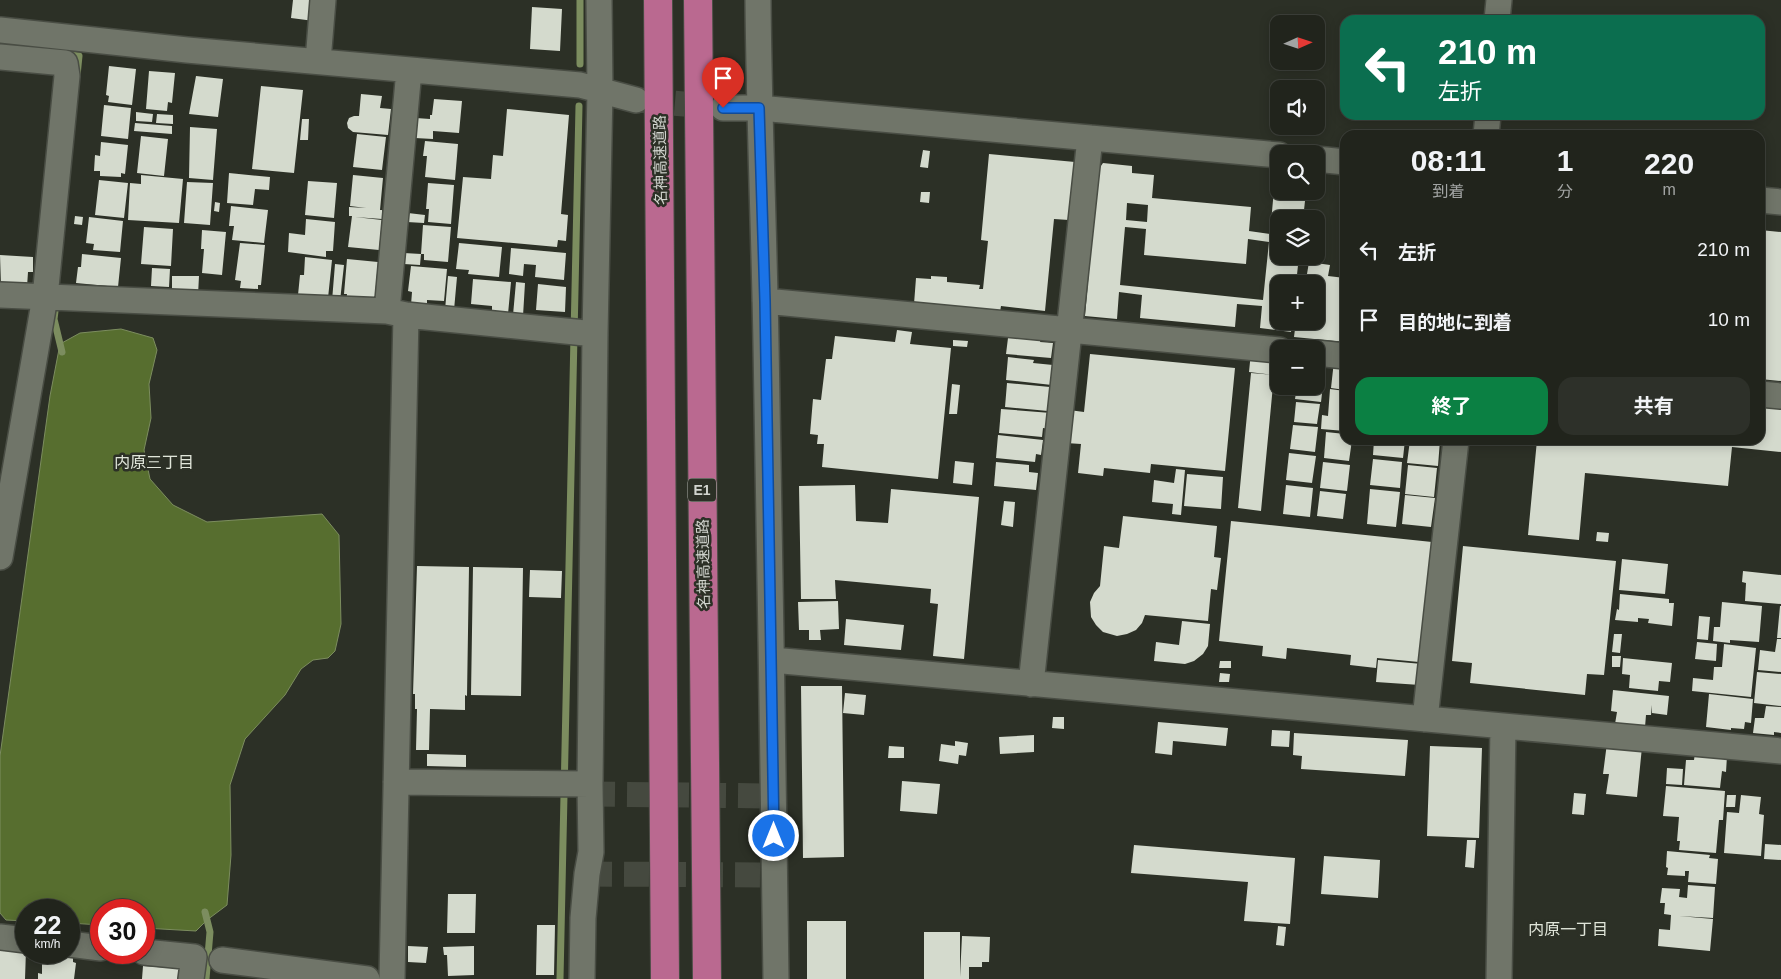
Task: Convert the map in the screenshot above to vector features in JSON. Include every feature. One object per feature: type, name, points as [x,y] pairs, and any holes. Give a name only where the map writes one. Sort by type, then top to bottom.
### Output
[{"type":"highway","name":"名神高速道路","points":[[658,0],[665,979]]},
{"type":"highway","name":"名神高速道路","points":[[698,0],[707,979]]},
{"type":"highway","points":[[646,979],[651,818],[650,361],[661,255]]},
{"type":"street","points":[[318,62],[323,0]]},
{"type":"street","points":[[582,979],[583,918],[591,852],[573,784],[581,332],[600,90],[599,0]]},
{"type":"street","points":[[758,0],[772,660],[776,979]]},
{"type":"street","points":[[1498,15],[1499,0]]},
{"type":"street","points":[[0,30],[187,50],[580,85],[636,100]]},
{"type":"street","points":[[0,58],[65,63],[67,76],[52,298],[0,557]]},
{"type":"street","points":[[392,979],[396,782],[397,313],[409,70]]},
{"type":"street","points":[[723,108],[759,108],[1270,155]]},
{"type":"street","points":[[1031,684],[1090,138]]},
{"type":"street","points":[[1325,160],[1340,161]]},
{"type":"street","points":[[1765,200],[1781,202]]},
{"type":"street","points":[[0,295],[397,313],[581,332]]},
{"type":"street","points":[[765,301],[1270,349]]},
{"type":"street","points":[[1325,354],[1340,355]]},
{"type":"street","points":[[1765,394],[1781,396]]},
{"type":"street","points":[[1425,719],[1455,445]]},
{"type":"street","points":[[772,660],[1781,751]]},
{"type":"street","points":[[1499,979],[1503,726]]},
{"type":"street","points":[[396,782],[573,784]]},
{"type":"street","points":[[0,937],[15,939]]},
{"type":"street","points":[[155,953],[194,957],[191,979]]},
{"type":"street","points":[[222,960],[367,979]]},
{"type":"shaded area","points":[[121,329],[153,338],[157,350],[149,384],[151,418],[144,450],[150,479],[173,505],[207,522],[322,514],[339,535],[341,624],[335,651],[328,658],[313,660],[301,669],[285,695],[245,739],[230,785],[231,855],[227,905],[196,931],[155,929],[155,899],[90,899],[90,924],[80,924],[80,899],[15,899],[15,920],[6,920],[0,913],[0,756],[50,396],[60,344],[80,333]]},
{"type":"building","points":[[293,0],[316,0],[314,21],[291,18]]},
{"type":"building","points":[[532,7],[562,9],[560,51],[530,49]]},
{"type":"building","points":[[109,66],[136,69],[132,105],[108,102],[109,96],[106,95]]},
{"type":"building","points":[[149,71],[175,73],[172,103],[168,102],[167,111],[146,109]]},
{"type":"building","points":[[196,76],[223,79],[218,117],[189,114]]},
{"type":"building","points":[[261,86],[303,90],[294,173],[252,169]]},
{"type":"building","points":[[361,94],[382,96],[380,108],[391,109],[388,135],[353,132],[348,128],[349,118],[359,116]]},
{"type":"building","points":[[434,99],[462,101],[459,133],[433,131],[433,139],[415,138],[416,118],[430,119]]},
{"type":"building","points":[[104,105],[131,108],[128,139],[101,136]]},
{"type":"building","points":[[507,109],[569,115],[561,214],[568,215],[566,241],[558,240],[557,247],[457,238],[463,177],[491,179],[493,155],[503,156]]},
{"type":"building","points":[[136,112],[153,114],[152,122],[136,121]]},
{"type":"building","points":[[157,114],[173,115],[173,124],[156,123]]},
{"type":"building","points":[[302,119],[309,119],[308,140],[300,140]]},
{"type":"building","points":[[135,123],[172,126],[172,134],[134,131]]},
{"type":"building","points":[[190,127],[217,129],[213,180],[189,178]]},
{"type":"building","points":[[357,134],[386,137],[382,170],[353,167]]},
{"type":"building","points":[[141,136],[168,139],[164,176],[137,173]]},
{"type":"building","points":[[425,141],[458,144],[455,180],[425,177],[427,156],[423,156]]},
{"type":"building","points":[[101,142],[128,145],[125,174],[121,173],[121,177],[100,176],[100,171],[94,171],[95,155],[100,156]]},
{"type":"building","points":[[923,150],[930,151],[928,168],[920,167]]},
{"type":"building","points":[[989,154],[1075,162],[1069,220],[1054,219],[1045,311],[1001,306],[1000,312],[914,304],[916,278],[931,279],[931,276],[947,277],[947,282],[980,285],[979,289],[983,289],[988,241],[981,240]]},
{"type":"building","points":[[1103,163],[1132,166],[1132,173],[1154,175],[1152,198],[1251,207],[1249,231],[1270,234],[1270,265],[1298,265],[1297,275],[1270,275],[1270,329],[1260,328],[1262,306],[1237,304],[1235,327],[1140,318],[1142,295],[1119,292],[1117,319],[1085,316],[1098,170]],"holes":[[[1127,203],[1148,205],[1147,222],[1126,220]],[[1125,227],[1146,229],[1144,255],[1246,264],[1248,239],[1269,242],[1263,300],[1120,285]]]},
{"type":"building","points":[[229,173],[270,177],[269,190],[255,189],[253,205],[227,203]]},
{"type":"building","points":[[141,175],[183,179],[179,223],[128,220],[130,183],[141,184]]},
{"type":"building","points":[[353,175],[383,178],[380,210],[382,210],[382,219],[355,217],[382,220],[379,250],[348,247],[352,216],[349,216],[349,207],[366,208],[350,206]]},
{"type":"building","points":[[99,180],[128,183],[124,218],[95,215]]},
{"type":"building","points":[[308,181],[337,183],[334,218],[305,215]]},
{"type":"building","points":[[187,182],[213,183],[210,225],[184,223]]},
{"type":"building","points":[[428,183],[454,185],[451,224],[428,222],[429,209],[426,209]]},
{"type":"building","points":[[921,192],[930,192],[929,203],[920,202]]},
{"type":"building","points":[[1273,200],[1305,200],[1304,210],[1272,210]]},
{"type":"building","points":[[215,202],[220,203],[219,212],[214,211]]},
{"type":"building","points":[[231,206],[268,210],[264,243],[232,240],[234,226],[229,226]]},
{"type":"building","points":[[408,213],[425,215],[424,223],[407,222]]},
{"type":"building","points":[[75,216],[83,217],[82,225],[74,224]]},
{"type":"building","points":[[89,217],[123,221],[120,252],[93,250],[94,244],[86,243]]},
{"type":"building","points":[[306,219],[335,222],[333,251],[326,251],[326,257],[288,252],[289,233],[305,235]]},
{"type":"building","points":[[423,225],[451,227],[448,262],[424,260],[424,254],[421,254]]},
{"type":"building","points":[[144,227],[173,229],[171,266],[141,264]]},
{"type":"building","points":[[202,230],[226,232],[222,275],[202,273],[204,249],[201,249]]},
{"type":"building","points":[[1765,230],[1781,232],[1781,381],[1765,379]]},
{"type":"building","points":[[240,243],[265,245],[261,285],[258,285],[258,289],[240,288],[241,281],[235,280]]},
{"type":"building","points":[[459,243],[502,247],[499,277],[468,274],[469,270],[456,269]]},
{"type":"building","points":[[511,248],[566,253],[564,280],[535,277],[536,265],[524,264],[523,276],[509,274]]},
{"type":"building","points":[[404,253],[421,254],[420,265],[404,264]]},
{"type":"building","points":[[82,254],[121,258],[118,287],[76,283],[78,267],[81,267]]},
{"type":"building","points":[[0,255],[33,257],[33,272],[28,272],[27,287],[1,286]]},
{"type":"building","points":[[305,257],[332,260],[328,298],[298,295],[300,275],[304,275]]},
{"type":"building","points":[[347,259],[378,262],[375,296],[366,304],[346,302],[347,294],[344,294]]},
{"type":"building","points":[[335,264],[344,265],[340,301],[332,301]]},
{"type":"building","points":[[1325,264],[1330,265],[1328,276],[1340,277],[1340,342],[1294,337],[1295,330],[1325,330],[1325,275],[1301,274],[1307,274],[1308,265]]},
{"type":"building","points":[[411,266],[447,269],[444,301],[427,300],[427,306],[411,305],[412,292],[408,291]]},
{"type":"building","points":[[152,268],[170,269],[169,287],[151,286]]},
{"type":"building","points":[[172,276],[199,276],[198,295],[172,294]]},
{"type":"building","points":[[448,276],[457,277],[454,310],[445,310]]},
{"type":"building","points":[[473,279],[511,282],[508,314],[492,312],[492,306],[471,304]]},
{"type":"building","points":[[516,282],[525,283],[523,316],[513,315]]},
{"type":"building","points":[[538,284],[566,287],[565,312],[536,310]]},
{"type":"building","points":[[897,330],[912,332],[910,344],[951,348],[938,479],[822,467],[824,444],[817,444],[818,435],[810,434],[813,399],[821,400],[826,359],[832,359],[835,336],[895,342]]},
{"type":"building","points":[[1009,330],[1041,339],[1040,342],[1053,343],[1051,358],[1006,354]]},
{"type":"building","points":[[1276,330],[1291,330],[1291,332]]},
{"type":"building","points":[[953,340],[968,341],[967,347],[953,346]]},
{"type":"building","points":[[1251,352],[1270,354],[1270,375],[1249,372]]},
{"type":"building","points":[[1090,354],[1235,368],[1225,471],[1151,464],[1150,473],[1104,468],[1103,476],[1078,473],[1081,444],[1066,443],[1069,410],[1084,412]]},
{"type":"building","points":[[1008,357],[1034,360],[1033,363],[1053,365],[1052,385],[1006,380]]},
{"type":"building","points":[[1334,361],[1340,362],[1340,389],[1331,388]]},
{"type":"building","points":[[1251,373],[1270,375],[1270,395],[1272,395],[1261,511],[1238,508]]},
{"type":"building","points":[[1007,383],[1050,387],[1048,411],[1005,407]]},
{"type":"building","points":[[952,384],[960,385],[957,414],[949,414]]},
{"type":"building","points":[[1330,389],[1340,390],[1340,431],[1321,429],[1322,415],[1328,416]]},
{"type":"building","points":[[1296,395],[1322,395],[1321,402],[1295,399]]},
{"type":"building","points":[[1296,402],[1320,404],[1317,424],[1294,422]]},
{"type":"building","points":[[1765,407],[1781,409],[1781,452],[1732,447],[1728,486],[1585,473],[1579,540],[1528,535],[1537,445],[1765,445]]},
{"type":"building","points":[[1001,409],[1051,413],[1049,429],[1043,428],[1042,437],[999,433]]},
{"type":"building","points":[[1293,425],[1318,427],[1315,452],[1290,449]]},
{"type":"building","points":[[1326,432],[1340,433],[1340,445],[1351,445],[1349,461],[1324,458]]},
{"type":"building","points":[[998,435],[1043,440],[1041,455],[1036,454],[1035,462],[996,458]]},
{"type":"building","points":[[1374,445],[1404,445],[1403,458],[1373,455]]},
{"type":"building","points":[[1409,445],[1440,445],[1438,466],[1407,463]]},
{"type":"building","points":[[1289,453],[1316,456],[1312,483],[1286,480]]},
{"type":"building","points":[[1373,459],[1402,462],[1400,488],[1370,485]]},
{"type":"building","points":[[955,461],[974,463],[972,485],[953,483]]},
{"type":"building","points":[[996,462],[1029,465],[1029,472],[1038,473],[1036,490],[994,486]]},
{"type":"building","points":[[1323,462],[1350,465],[1347,491],[1320,488]]},
{"type":"building","points":[[1408,465],[1437,468],[1434,497],[1405,494]]},
{"type":"building","points":[[1176,469],[1185,470],[1181,515],[1172,514],[1173,504],[1152,502],[1154,480],[1174,483]]},
{"type":"building","points":[[1187,474],[1223,477],[1221,509],[1184,506]]},
{"type":"building","points":[[855,485],[856,521],[888,523],[891,489],[979,497],[964,659],[933,656],[938,604],[930,603],[931,589],[835,580],[836,599],[801,599],[799,486]]},
{"type":"building","points":[[1286,485],[1313,488],[1310,517],[1283,514]]},
{"type":"building","points":[[1370,489],[1400,492],[1396,527],[1367,524]]},
{"type":"building","points":[[1320,491],[1346,494],[1343,519],[1317,516]]},
{"type":"building","points":[[1405,495],[1435,498],[1431,527],[1402,524]]},
{"type":"building","points":[[1004,501],[1015,502],[1013,527],[1001,525]]},
{"type":"building","points":[[1123,516],[1217,526],[1214,557],[1221,558],[1217,590],[1211,589],[1208,621],[1145,615],[1142,623],[1136,630],[1117,636],[1103,632],[1096,625],[1091,617],[1090,602],[1100,586],[1104,546],[1119,548]]},
{"type":"building","points":[[1231,521],[1432,542],[1419,662],[1377,658],[1376,668],[1350,665],[1351,655],[1287,648],[1286,659],[1262,656],[1263,646],[1219,641]]},
{"type":"building","points":[[1597,532],[1609,533],[1608,542],[1596,541]]},
{"type":"building","points":[[1463,546],[1616,561],[1604,675],[1587,674],[1585,695],[1470,683],[1472,663],[1452,661]]},
{"type":"building","points":[[1622,559],[1668,564],[1665,594],[1619,590]]},
{"type":"building","points":[[417,566],[469,567],[467,696],[465,695],[465,710],[430,709],[429,750],[416,750],[417,709],[415,709],[415,694],[413,694]]},
{"type":"building","points":[[473,567],[523,568],[521,696],[471,695]]},
{"type":"building","points":[[530,570],[562,571],[561,598],[529,597]]},
{"type":"building","points":[[1743,571],[1781,575],[1781,604],[1745,601],[1746,583],[1742,582]]},
{"type":"building","points":[[1620,594],[1669,599],[1669,603],[1674,603],[1672,626],[1648,623],[1649,619],[1638,618],[1638,622],[1615,620],[1617,609],[1619,610]]},
{"type":"building","points":[[838,601],[839,629],[820,630],[821,640],[809,640],[809,630],[799,630],[798,602]]},
{"type":"building","points":[[1722,602],[1762,606],[1759,642],[1730,640],[1730,643],[1713,641],[1714,627],[1720,627]]},
{"type":"building","points":[[1780,606],[1781,638],[1777,638]]},
{"type":"building","points":[[1699,616],[1710,617],[1708,640],[1697,639]]},
{"type":"building","points":[[846,619],[904,625],[901,650],[844,645]]},
{"type":"building","points":[[1182,621],[1210,624],[1208,646],[1203,654],[1194,661],[1185,664],[1154,661],[1156,642],[1179,645]]},
{"type":"building","points":[[1614,634],[1622,634],[1620,653],[1612,652]]},
{"type":"building","points":[[1777,639],[1781,639],[1781,672],[1758,670],[1760,650],[1775,652]]},
{"type":"building","points":[[1697,642],[1717,644],[1716,661],[1695,659]]},
{"type":"building","points":[[1724,644],[1756,648],[1751,697],[1692,691],[1693,678],[1713,680],[1714,667],[1722,667]]},
{"type":"building","points":[[1612,656],[1621,656],[1620,667],[1612,667]]},
{"type":"building","points":[[1623,658],[1672,663],[1670,682],[1659,681],[1658,691],[1629,688],[1630,675],[1622,674]]},
{"type":"building","points":[[1378,660],[1422,664],[1420,685],[1376,682]]},
{"type":"building","points":[[1220,661],[1231,661],[1231,668],[1219,668]]},
{"type":"building","points":[[1757,672],[1781,674],[1781,706],[1754,703]]},
{"type":"building","points":[[1220,673],[1230,674],[1229,682],[1219,682]]},
{"type":"building","points":[[801,686],[842,686],[844,857],[803,858]]},
{"type":"building","points":[[1613,690],[1669,696],[1667,715],[1652,713],[1652,705],[1651,715],[1646,715],[1645,727],[1615,724],[1617,712],[1611,711]]},
{"type":"building","points":[[845,693],[866,695],[864,715],[843,713]]},
{"type":"building","points":[[1709,694],[1753,699],[1751,723],[1745,722],[1744,729],[1731,728],[1731,730],[1706,727]]},
{"type":"building","points":[[1766,706],[1781,707],[1781,733],[1774,732],[1774,735],[1753,733],[1755,718],[1764,718]]},
{"type":"building","points":[[1053,717],[1064,717],[1064,729],[1052,728]]},
{"type":"building","points":[[1158,722],[1228,728],[1226,746],[1173,741],[1172,755],[1155,753]]},
{"type":"building","points":[[1272,730],[1290,731],[1289,747],[1271,746]]},
{"type":"building","points":[[1294,733],[1408,740],[1405,776],[1301,769],[1302,756],[1293,755]]},
{"type":"building","points":[[1034,735],[1034,752],[1000,754],[999,737]]},
{"type":"building","points":[[955,741],[968,743],[966,756],[959,755],[958,764],[939,761],[941,744],[955,746]]},
{"type":"building","points":[[1607,743],[1642,747],[1637,797],[1606,794],[1609,774],[1603,774]]},
{"type":"building","points":[[889,746],[904,747],[904,758],[888,758]]},
{"type":"building","points":[[1430,746],[1482,748],[1479,838],[1427,836]]},
{"type":"building","points":[[1695,753],[1727,756],[1726,772],[1722,771],[1720,788],[1684,785],[1686,760],[1694,760]]},
{"type":"building","points":[[427,754],[466,755],[466,767],[427,766]]},
{"type":"building","points":[[1667,768],[1683,769],[1682,785],[1666,784]]},
{"type":"building","points":[[902,781],[940,784],[937,814],[900,811]]},
{"type":"building","points":[[1666,786],[1725,791],[1723,820],[1719,820],[1716,853],[1679,850],[1680,841],[1677,841],[1679,817],[1663,816]]},
{"type":"building","points":[[1574,793],[1586,794],[1584,815],[1572,814]]},
{"type":"building","points":[[1727,795],[1736,795],[1735,807],[1726,807]]},
{"type":"building","points":[[1741,795],[1761,797],[1759,814],[1764,815],[1761,856],[1724,853],[1727,812],[1739,813]]},
{"type":"building","points":[[1467,840],[1476,840],[1474,868],[1465,867]]},
{"type":"building","points":[[1765,844],[1781,845],[1781,860],[1764,859]]},
{"type":"building","points":[[1134,845],[1295,858],[1290,924],[1244,921],[1248,882],[1131,873]]},
{"type":"building","points":[[1667,851],[1710,855],[1709,858],[1718,859],[1716,884],[1688,882],[1689,871],[1685,871],[1685,876],[1667,875]]},
{"type":"building","points":[[1324,856],[1380,860],[1378,898],[1321,894]]},
{"type":"building","points":[[1688,885],[1715,887],[1713,918],[1679,916],[1713,919],[1710,951],[1658,946],[1659,929],[1670,930],[1671,915],[1664,914],[1665,903],[1660,903],[1662,888],[1680,889],[1679,897],[1687,898]]},
{"type":"building","points":[[448,894],[476,894],[475,933],[447,933]]},
{"type":"building","points":[[807,921],[846,921],[846,979],[807,979]]},
{"type":"building","points":[[537,925],[555,925],[554,975],[536,975]]},
{"type":"building","points":[[1278,926],[1286,927],[1284,946],[1276,945]]},
{"type":"building","points":[[924,932],[960,932],[960,977],[962,936],[990,937],[989,962],[982,962],[982,967],[969,967],[969,979],[924,979]]},
{"type":"building","points":[[408,946],[428,947],[426,963],[408,962]]},
{"type":"building","points":[[474,946],[474,975],[448,976],[447,955],[444,955],[443,947]]},
{"type":"building","points":[[0,948],[15,949],[15,964],[26,964],[25,979],[0,979]]},
{"type":"building","points":[[42,964],[76,964],[74,979],[38,979],[38,973],[42,974]]},
{"type":"building","points":[[143,966],[184,969],[183,979],[142,979]]},
{"type":"waterway","points":[[580,0],[580,64]]},
{"type":"waterway","points":[[68,55],[79,56],[77,76]]},
{"type":"waterway","points":[[560,979],[579,106]]},
{"type":"waterway","points":[[55,311],[54,319],[62,352]]},
{"type":"waterway","points":[[205,912],[210,932],[206,979]]},
{"type":"tunnel","points":[[638,100],[718,107]]},
{"type":"tunnel","points":[[590,794],[774,796]]},
{"type":"tunnel","points":[[587,874],[774,875]]},
{"type":"district","name":"内原三丁目","points":[[154,462]]},
{"type":"district","name":"内原一丁目","points":[[1568,929]]},
{"type":"route","points":[[723,108],[759,108],[765,301],[774,836]]}]
